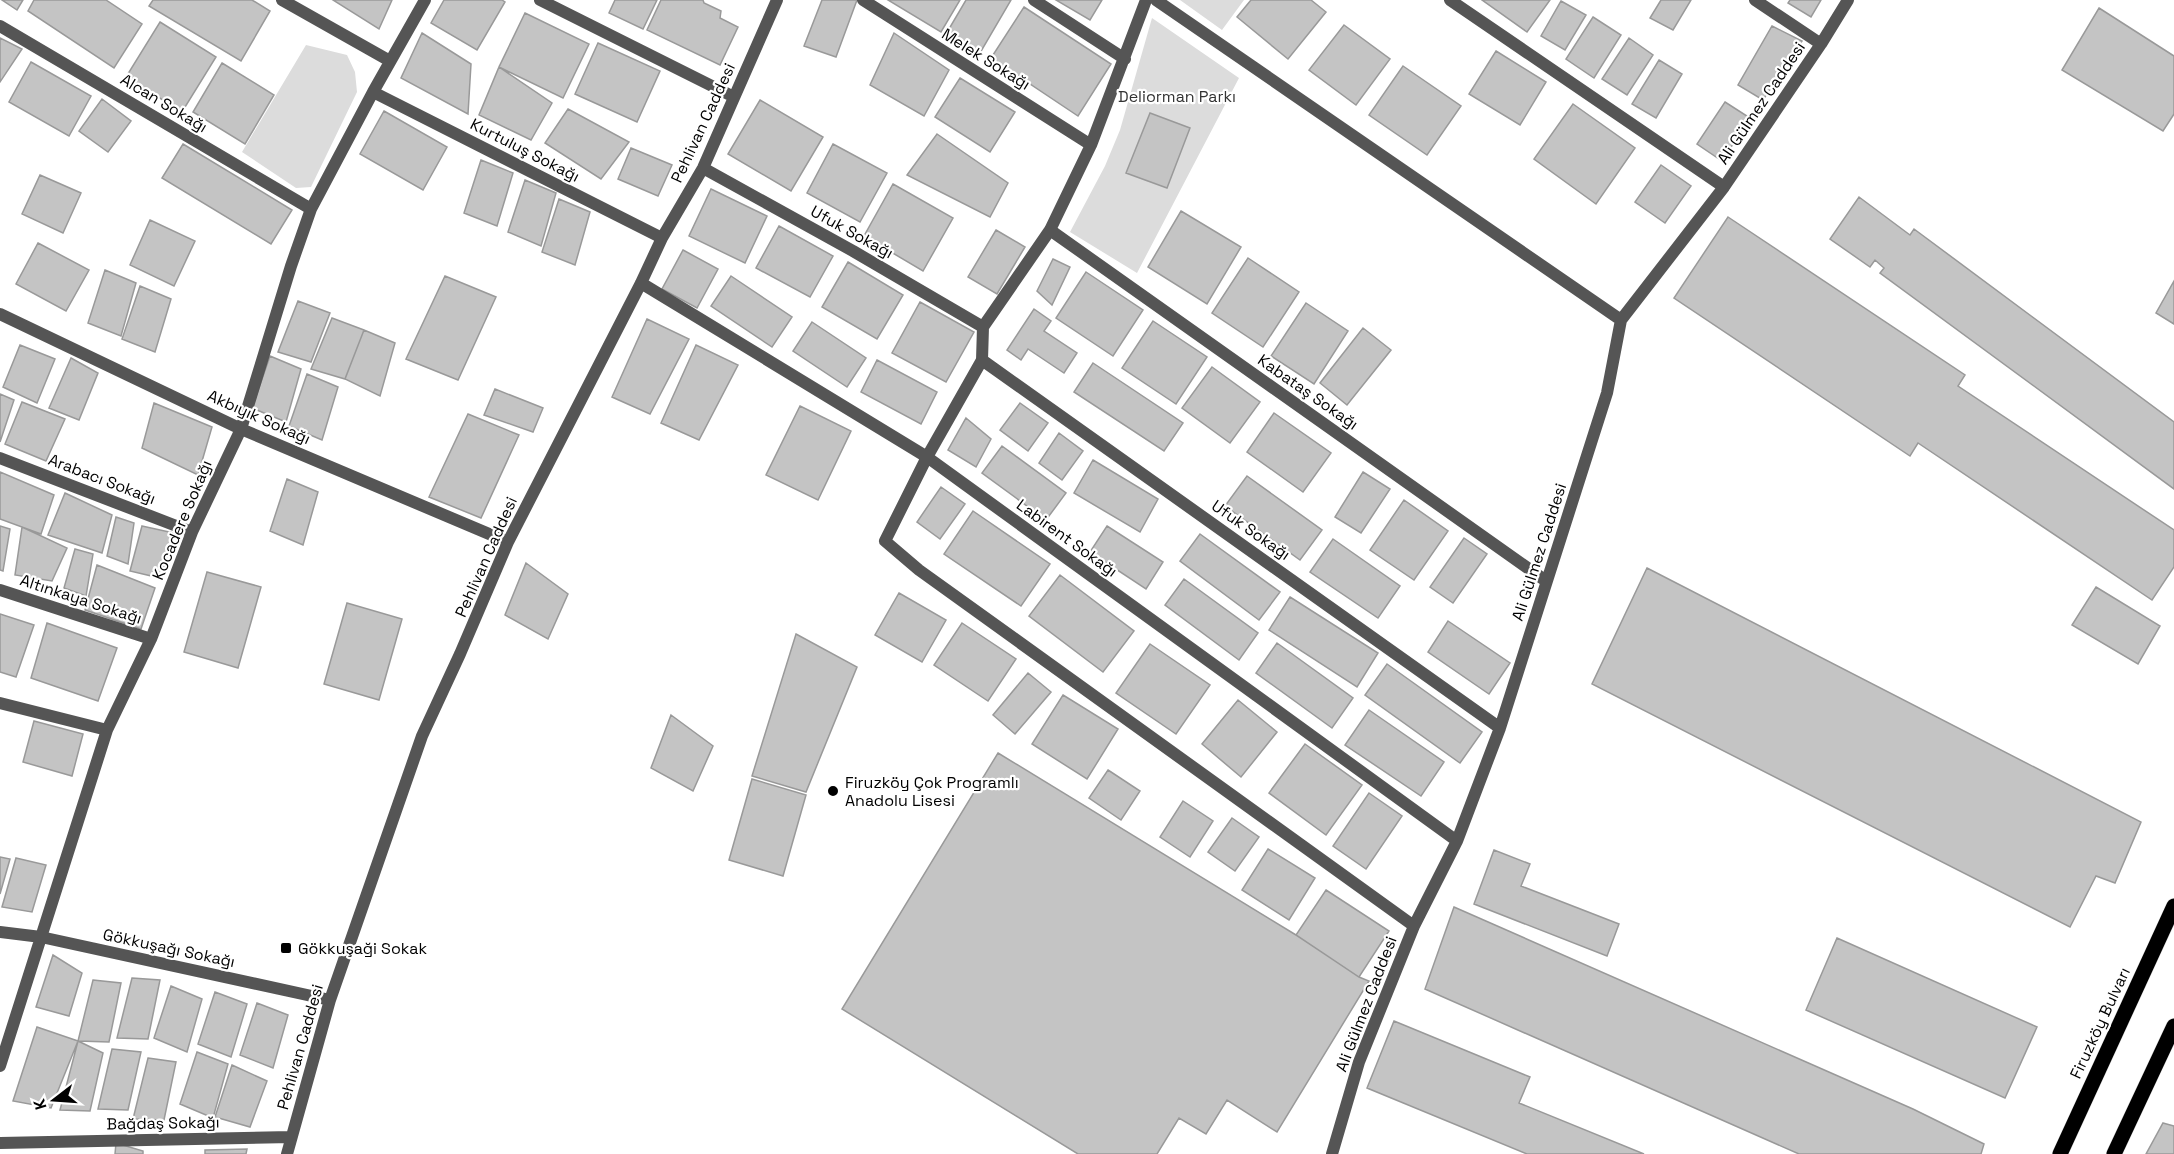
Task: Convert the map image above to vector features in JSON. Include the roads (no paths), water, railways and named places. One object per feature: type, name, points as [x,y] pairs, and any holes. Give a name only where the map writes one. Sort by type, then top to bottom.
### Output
[{"type":"main road","name":"Firuzköy Bulvarı","points":[[2060,1154],[2174,906]]},
{"type":"main road","points":[[2114,1154],[2174,1026]]},
{"type":"street","points":[[282,0],[390,61]]},
{"type":"street","name":"Kocadere Sokağı","points":[[0,1066],[107,730],[151,639],[192,532],[241,429],[311,209],[425,0]]},
{"type":"street","points":[[540,0],[734,98]]},
{"type":"street","name":"Pehlivan Caddesi","points":[[287,1154],[330,1000],[422,736],[508,542],[641,284],[662,238],[703,168],[777,0]]},
{"type":"street","name":"Melek Sokağı","points":[[863,0],[1091,145]]},
{"type":"street","points":[[1034,0],[1125,59]]},
{"type":"street","points":[[1146,0],[1091,145],[1050,230],[983,327],[982,360],[927,457],[885,541],[929,577],[1414,926]]},
{"type":"street","points":[[1156,0],[1622,320]]},
{"type":"street","points":[[1450,0],[1724,187]]},
{"type":"street","points":[[1755,0],[1821,44]]},
{"type":"street","name":"Ali Gülmez Caddesi","points":[[1332,1154],[1359,1062],[1414,926],[1457,841],[1500,728],[1607,393],[1622,320],[1724,187],[1821,44],[1848,0]]},
{"type":"street","name":"Alcan Sokağı","points":[[0,26],[311,209]]},
{"type":"street","name":"Kurtuluş Sokağı","points":[[373,92],[662,238]]},
{"type":"street","name":"Ufuk Sokağı","points":[[703,168],[853,251],[983,327]]},
{"type":"street","name":"Kabataş Sokağı","points":[[1050,230],[1546,581]]},
{"type":"street","name":"Labirent Sokağı","points":[[641,284],[927,457],[1457,841]]},
{"type":"street","name":"Akbıyık Sokağı","points":[[0,314],[241,429],[508,542]]},
{"type":"street","name":"Ufuk Sokağı","points":[[982,360],[1500,728]]},
{"type":"street","name":"Arabacı Sokağı","points":[[0,458],[192,532]]},
{"type":"street","name":"Altınkaya Sokağı","points":[[0,590],[151,639]]},
{"type":"street","points":[[0,703],[107,730]]},
{"type":"street","name":"Gökkuşağı Sokağı","points":[[0,932],[41,937],[330,1000]]},
{"type":"street","name":"Bağdaş Sokağı","points":[[0,1143],[291,1137]]},
{"type":"place","name":"Firuzköy Çok Programlı Anadolu Lisesi","points":[[833,791]]},
{"type":"place","name":"Gökkuşaği Sokak","points":[[286,948]]},
{"type":"park label","name":"Deliorman Parkı","points":[[1177,96]]}]
